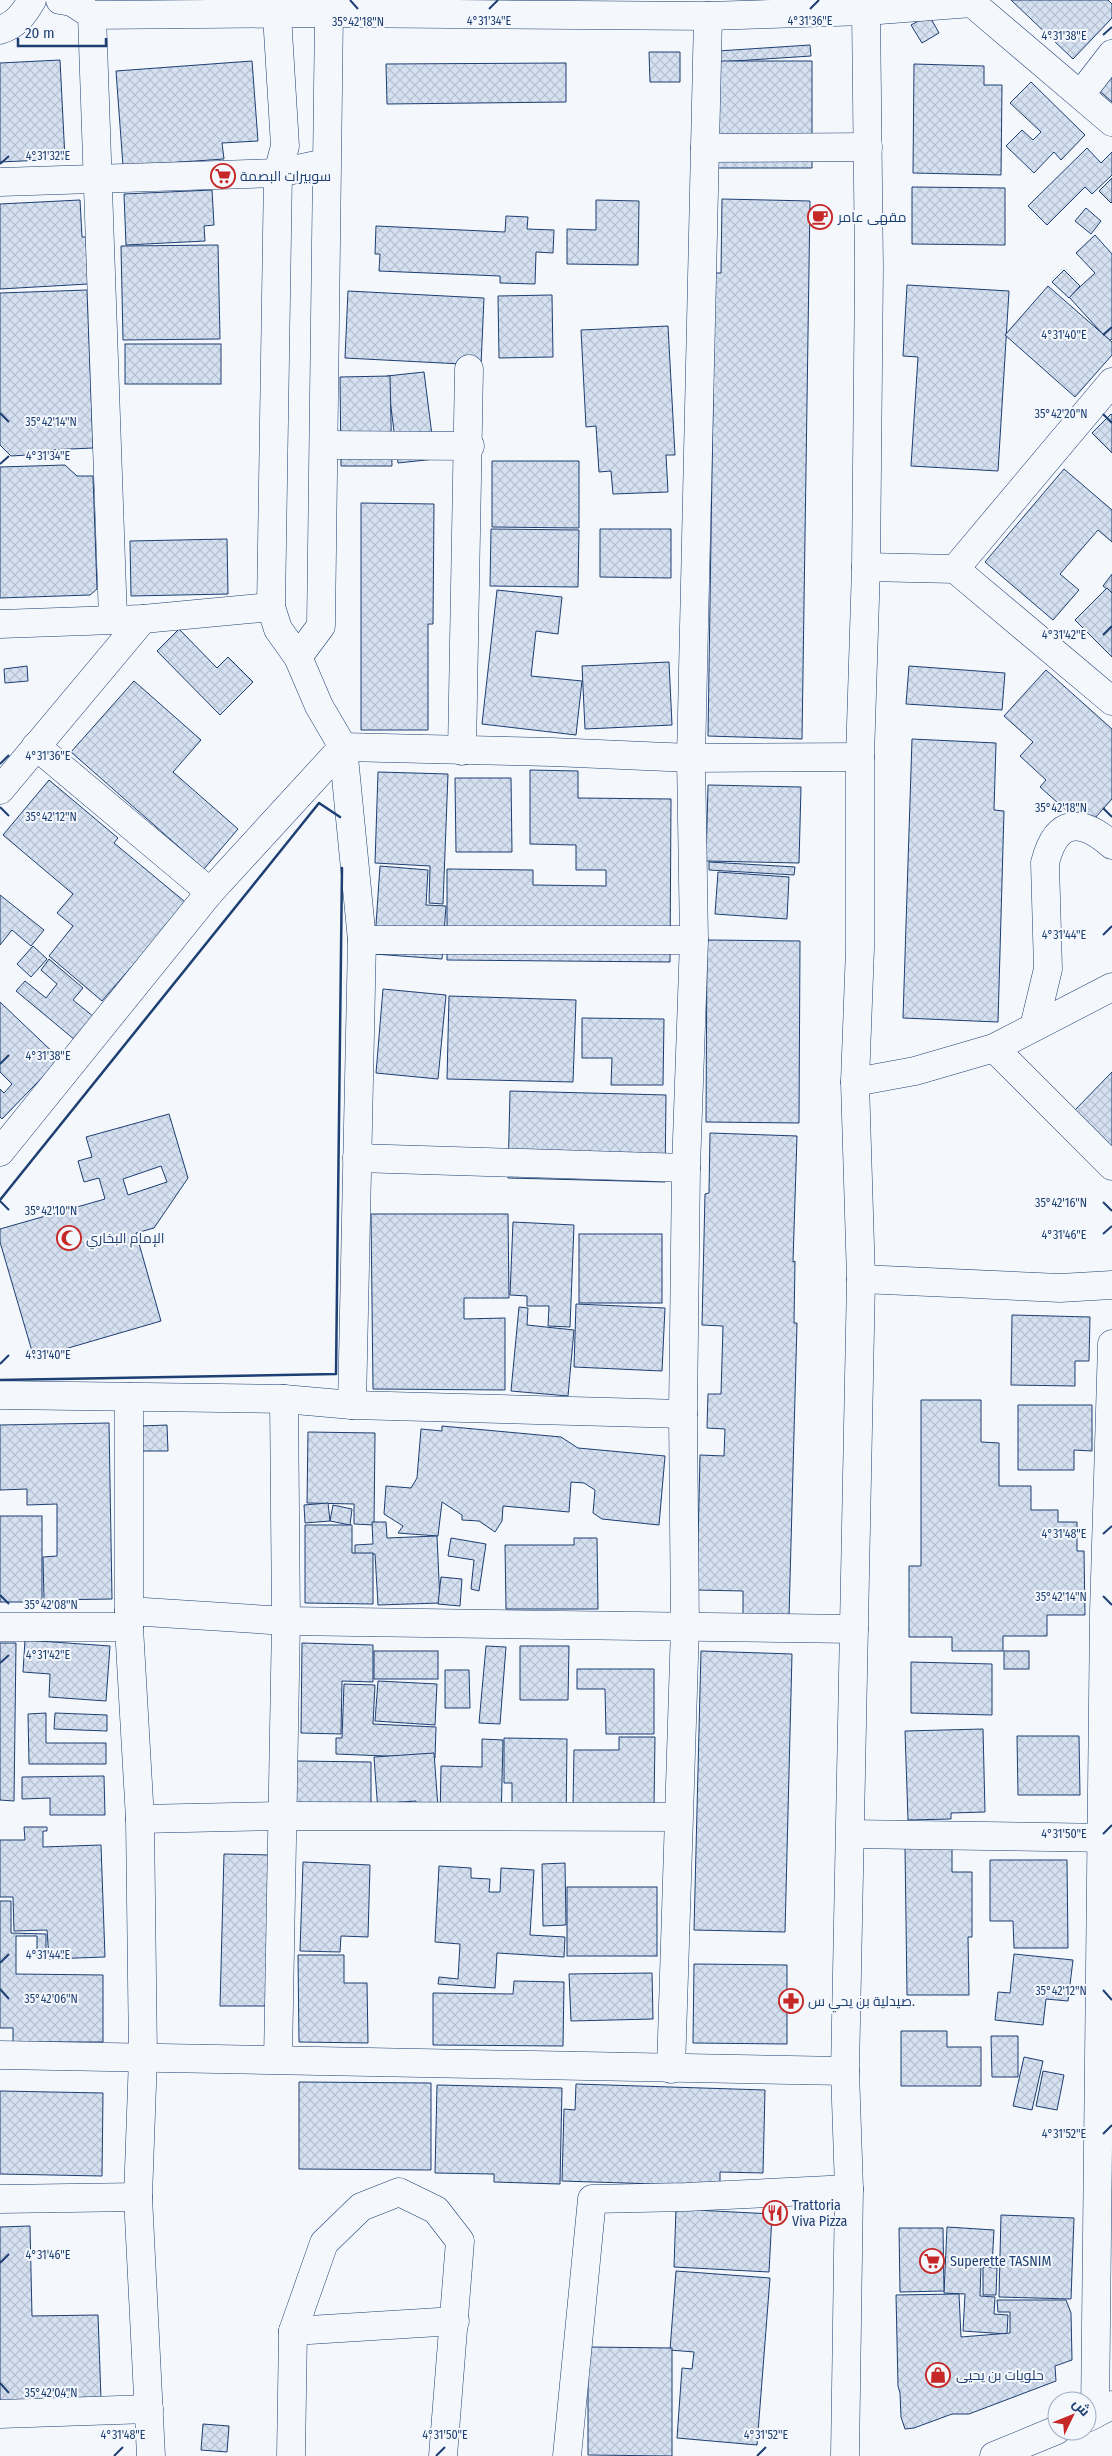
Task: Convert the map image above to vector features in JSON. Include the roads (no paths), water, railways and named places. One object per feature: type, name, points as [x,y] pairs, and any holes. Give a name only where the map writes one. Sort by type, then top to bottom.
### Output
[{"type":"street","points":[[0,30],[10,27],[24,15],[32,0]]},
{"type":"street","points":[[113,619],[99,178],[74,4],[325,7],[708,16],[973,1],[1112,122]]},
{"type":"street","points":[[845,2456],[850,2189],[845,2071],[861,1279],[855,1082],[860,948],[860,757],[866,567],[869,269],[867,6]]},
{"type":"street","points":[[280,7],[285,146],[278,172],[271,607],[278,630],[298,657],[319,706],[344,747],[362,940],[352,1405]]},
{"type":"street","points":[[298,657],[322,626],[326,163],[325,7]]},
{"type":"street","points":[[671,2069],[685,1627],[683,1414],[686,1168],[694,940],[691,758],[708,16]]},
{"type":"street","points":[[1081,94],[1112,54]]},
{"type":"street","points":[[704,148],[868,146]]},
{"type":"street","points":[[0,182],[278,172],[326,163]]},
{"type":"street","points":[[462,751],[470,446],[469,368]]},
{"type":"street","points":[[955,569],[1112,382]]},
{"type":"street","points":[[324,445],[470,446]]},
{"type":"street","points":[[866,567],[955,569],[1112,701]]},
{"type":"street","points":[[0,624],[144,618],[271,607]]},
{"type":"street","points":[[0,790],[144,618]]},
{"type":"street","points":[[36,746],[210,892]]},
{"type":"street","points":[[0,1152],[210,892],[344,747],[552,752],[691,758],[860,757]]},
{"type":"street","points":[[1034,1027],[1048,969],[1045,863],[1049,846],[1056,836],[1067,828],[1078,826],[1090,828],[1112,845]]},
{"type":"street","points":[[362,940],[694,940]]},
{"type":"street","points":[[855,1082],[915,1070],[994,1048],[1112,987]]},
{"type":"street","points":[[994,1048],[1112,1166]]},
{"type":"street","points":[[357,1158],[686,1168]]},
{"type":"street","points":[[861,1279],[1060,1288],[1112,1284]]},
{"type":"street","points":[[1098,2412],[1112,1344]]},
{"type":"street","points":[[0,1395],[284,1399],[352,1405],[683,1414]]},
{"type":"street","points":[[128,1397],[129,1619],[140,1819],[143,2057],[138,2197],[152,2456]]},
{"type":"street","points":[[278,2059],[286,1621],[284,1399]]},
{"type":"street","points":[[0,1627],[129,1619],[854,1629]]},
{"type":"street","points":[[140,1819],[282,1816],[678,1817]]},
{"type":"street","points":[[851,1834],[1107,1838]]},
{"type":"street","points":[[0,2055],[845,2071]]},
{"type":"street","points":[[567,2456],[592,2199],[686,2197],[850,2189]]},
{"type":"street","points":[[291,2456],[293,2331],[324,2243],[361,2207],[399,2192],[436,2210],[460,2241],[443,2456]]},
{"type":"street","points":[[0,2199],[138,2197]]},
{"type":"street","points":[[293,2331],[455,2321]]},
{"type":"street","points":[[0,2414],[149,2409]]},
{"type":"street","points":[[994,2456],[1047,2434]]},
{"type":"place","name":"سوبيرات البصمة","points":[[223,176]]},
{"type":"place","name":"مقهى عامر","points":[[820,217]]},
{"type":"place","name":"الإمام البخاري","points":[[69,1238]]},
{"type":"place","name":"صيدلية بن يحي س.","points":[[791,2001]]},
{"type":"place","name":"Trattoria Viva Pizza","points":[[775,2213]]},
{"type":"place","name":"Superette TASNIM","points":[[932,2261]]},
{"type":"place","name":"حلويات بن يحيى","points":[[938,2375]]}]
